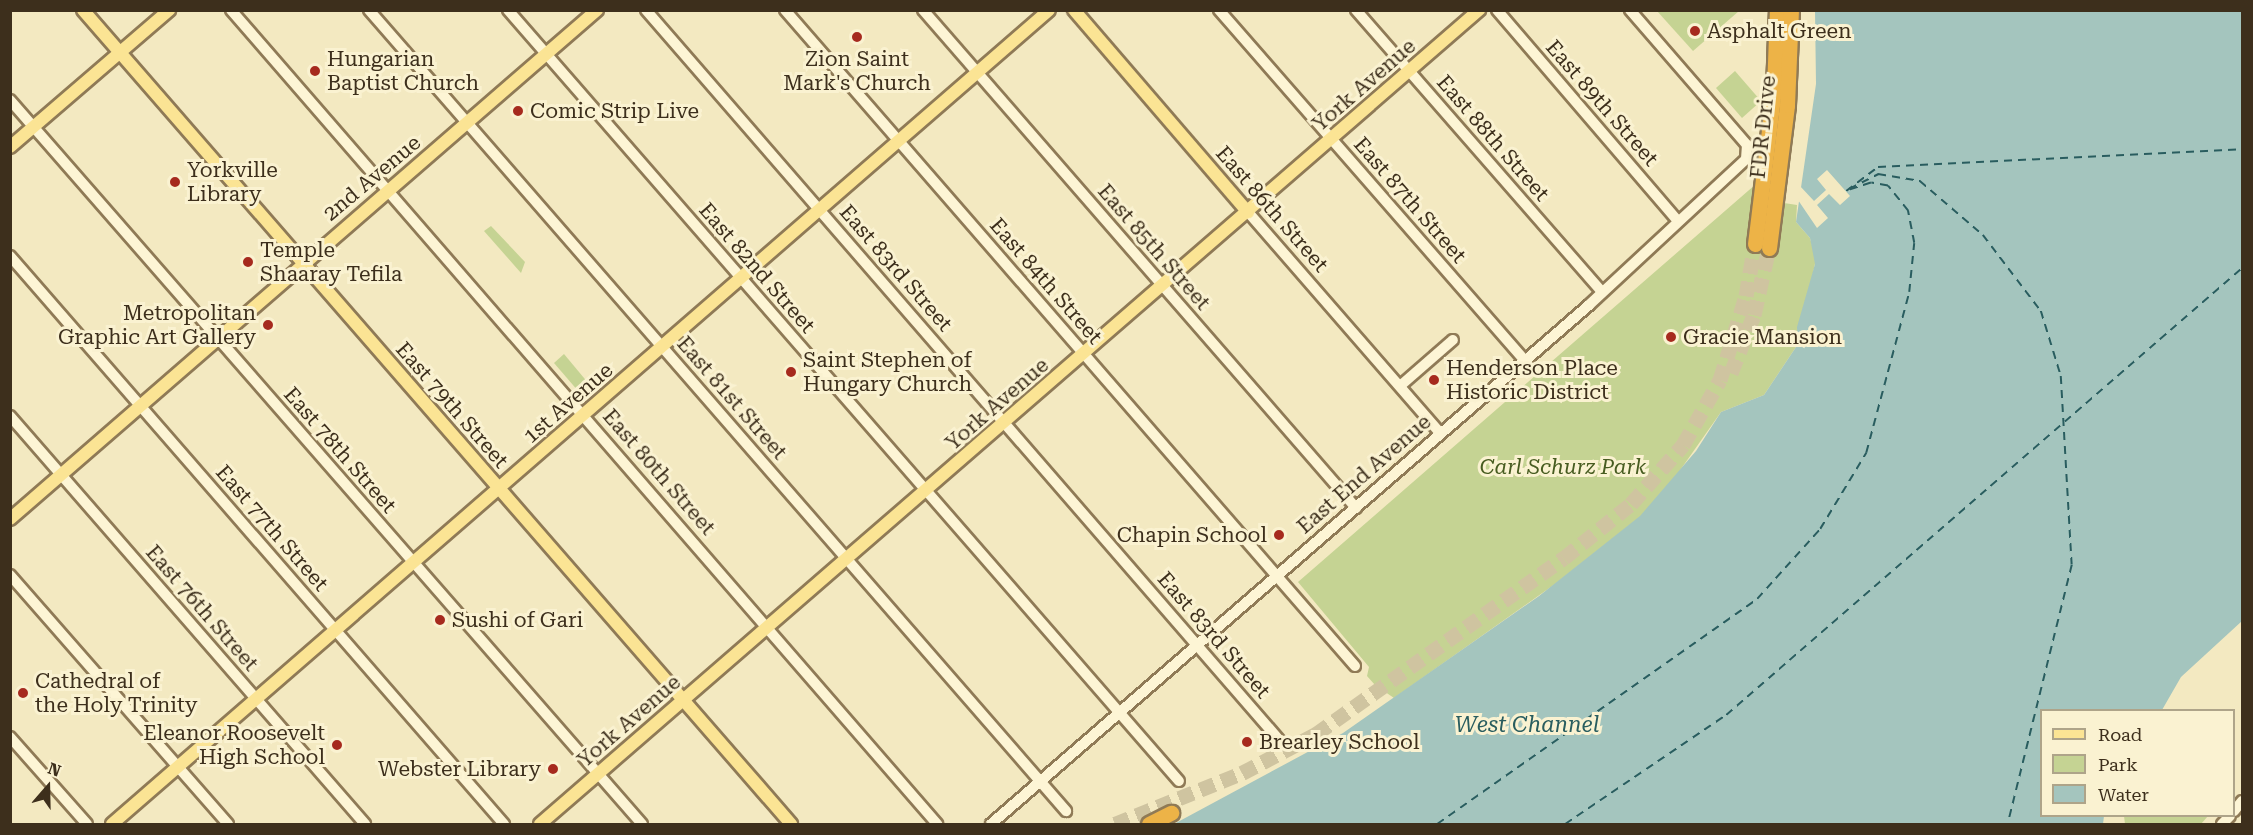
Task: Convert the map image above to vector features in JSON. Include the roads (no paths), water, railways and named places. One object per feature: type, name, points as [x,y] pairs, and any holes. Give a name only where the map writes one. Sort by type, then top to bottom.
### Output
[{"type":"highway","name":"FDR Drive","points":[[1777,10],[1762,246],[1787,105],[1791,10]]},
{"type":"highway","points":[[1149,825],[1171,813]]},
{"type":"main road","name":"East 79th Street","points":[[83,10],[791,825]]},
{"type":"main road","points":[[10,147],[170,10]]},
{"type":"main road","name":"2nd Avenue","points":[[10,519],[217,337],[597,10]]},
{"type":"main road","name":"1st Avenue","points":[[112,825],[1049,10]]},
{"type":"main road","name":"East 86th Street","points":[[1074,10],[1248,212]]},
{"type":"main road","name":"York Avenue","points":[[540,825],[1479,10]]},
{"type":"street","name":"East 80th Street","points":[[231,10],[584,415],[936,825]]},
{"type":"street","name":"East 81st Street","points":[[369,10],[1066,811]]},
{"type":"street","name":"East 82nd Street","points":[[508,10],[1179,781]]},
{"type":"street","name":"East 83rd Street","points":[[646,10],[1281,742]]},
{"type":"street","name":"East 84th Street","points":[[785,10],[1355,666]]},
{"type":"street","name":"East 85th Street","points":[[923,10],[1356,508]]},
{"type":"street","name":"East 87th Street","points":[[1219,10],[1524,360]]},
{"type":"street","name":"East 88th Street","points":[[1356,10],[1602,292]]},
{"type":"street","name":"East 89th Street","points":[[1497,10],[1678,220]]},
{"type":"street","name":"East End Avenue","points":[[991,825],[1602,292],[1746,159],[1748,146],[1630,10]]},
{"type":"street","name":"East 78th Street","points":[[10,100],[642,825]]},
{"type":"street","name":"East 86th Street","points":[[1248,212],[1440,433]]},
{"type":"street","name":"East 77th Street","points":[[10,256],[504,825]]},
{"type":"street","points":[[1400,386],[1454,340]]},
{"type":"street","name":"East 76th Street","points":[[10,416],[365,825]]},
{"type":"street","points":[[10,575],[228,825]]},
{"type":"street","points":[[10,737],[87,825]]},
{"type":"water","name":"West Channel","points":[[1815,11],[2242,11],[2242,621],[2181,677],[2163,709],[2040,709],[2040,817],[2104,817],[2103,824],[1174,824],[1343,733],[1539,596],[1640,516],[1696,451],[1721,412],[1764,395],[1798,344],[1797,327],[1815,264],[1810,238],[1796,222],[1816,84]]},
{"type":"tunnel","points":[[1115,824],[1242,773],[1316,734],[1564,558],[1631,504],[1683,445],[1720,380],[1746,296],[1755,244]]},
{"type":"tunnel","points":[[1731,373],[1754,315],[1769,248]]},
{"type":"place","name":"Asphalt Green","points":[[1695,31]]},
{"type":"place","name":"Zion Saint Mark's Church","points":[[857,37]]},
{"type":"place","name":"Hungarian Baptist Church","points":[[315,71]]},
{"type":"place","name":"Comic Strip Live","points":[[518,111]]},
{"type":"place","name":"Yorkville Library","points":[[175,182]]},
{"type":"place","name":"Temple Shaaray Tefila","points":[[248,262]]},
{"type":"place","name":"Metropolitan Graphic Art Gallery","points":[[268,325]]},
{"type":"place","name":"Gracie Mansion","points":[[1671,337]]},
{"type":"place","name":"Saint Stephen of Hungary Church","points":[[791,372]]},
{"type":"place","name":"Henderson Place Historic District","points":[[1434,380]]},
{"type":"place","name":"Chapin School","points":[[1279,535]]},
{"type":"place","name":"Sushi of Gari","points":[[440,620]]},
{"type":"place","name":"Cathedral of the Holy Trinity","points":[[23,693]]},
{"type":"place","name":"Brearley School","points":[[1247,742]]},
{"type":"place","name":"Eleanor Roosevelt High School","points":[[337,745]]},
{"type":"place","name":"Webster Library","points":[[553,769]]},
{"type":"park label","name":"Carl Schurz Park","points":[[1563,467]]}]
